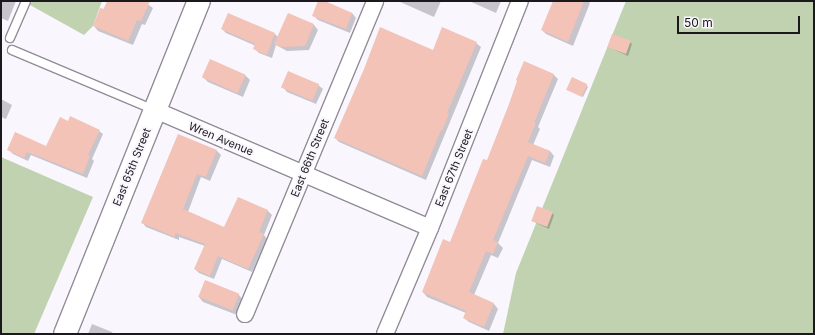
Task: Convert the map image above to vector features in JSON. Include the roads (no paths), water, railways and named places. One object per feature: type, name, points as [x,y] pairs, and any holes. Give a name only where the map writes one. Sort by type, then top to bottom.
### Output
[{"type":"street","name":"East 65th Street","points":[[65,334],[199,1]]},
{"type":"street","name":"East 66th Street","points":[[245,314],[375,1]]},
{"type":"street","name":"East 67th Street","points":[[385,334],[430,228],[520,1]]},
{"type":"street","name":"Wren Avenue","points":[[155,110],[430,228]]},
{"type":"lane","points":[[10,38],[26,1]]},
{"type":"lane","name":"Wren Avenue","points":[[12,50],[155,110]]}]
